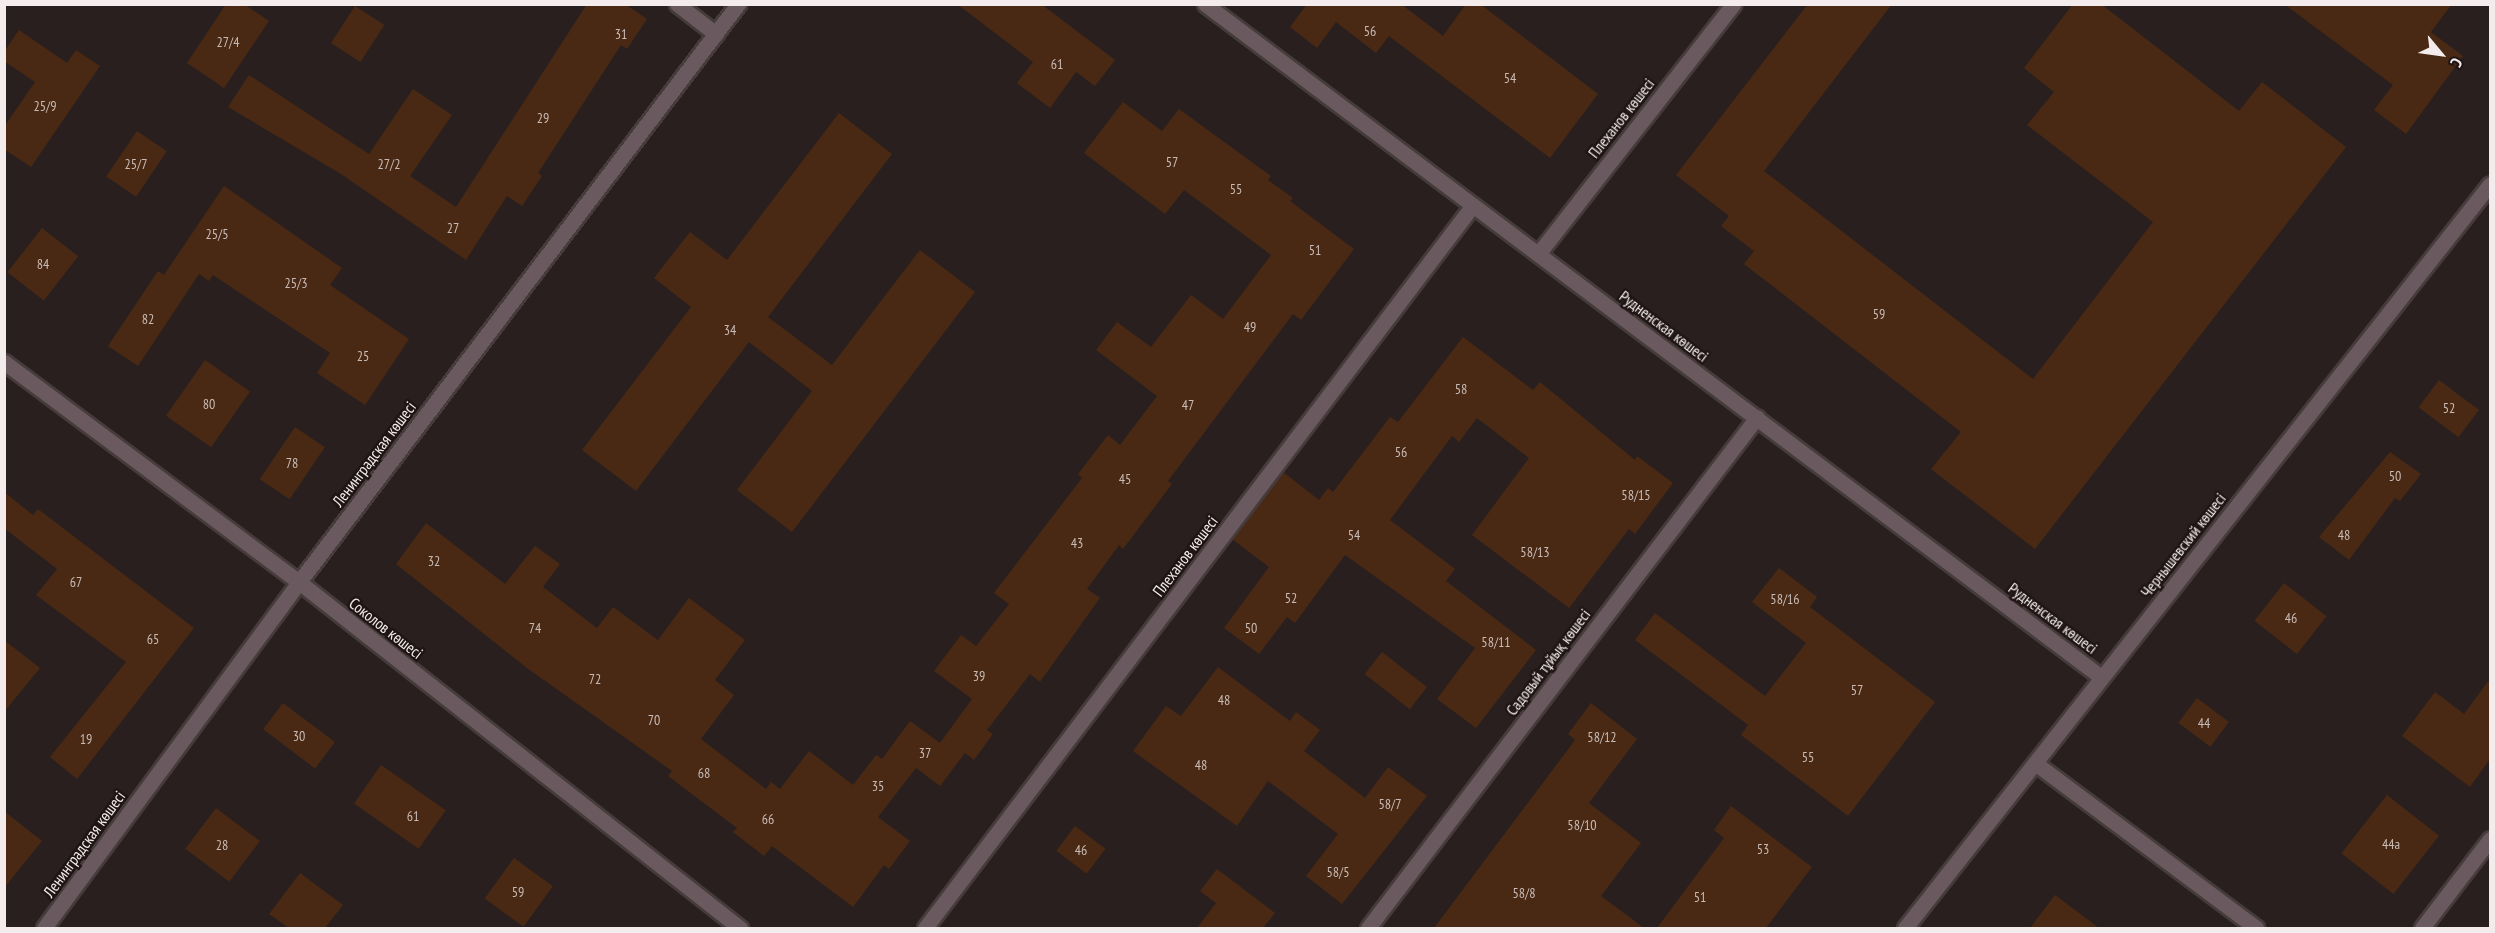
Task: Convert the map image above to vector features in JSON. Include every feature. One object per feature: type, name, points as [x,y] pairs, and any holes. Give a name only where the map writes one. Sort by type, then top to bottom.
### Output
[{"type":"street","points":[[677,4],[716,34]]},
{"type":"street","name":"Ленинградская көшесі","points":[[44,928],[299,582],[738,4]]},
{"type":"street","name":"Рудненская көшесі","points":[[1205,4],[2101,677]]},
{"type":"street","name":"Плеханов көшесі","points":[[1538,254],[1733,4]]},
{"type":"street","name":"Чернышевский көшесі","points":[[1905,928],[2490,184]]},
{"type":"street","name":"Плеханов көшесі","points":[[925,928],[1473,205]]},
{"type":"street","name":"Соколов көшесі","points":[[4,362],[299,582],[741,928]]},
{"type":"street","name":"Садовый тұйық көшесі","points":[[1368,928],[1757,417]]},
{"type":"street","points":[[2035,763],[2256,928]]},
{"type":"street","points":[[2422,928],[2490,838]]},
{"type":"building","points":[[226,4],[244,4],[269,21],[224,88],[187,63]]},
{"type":"building","points":[[587,4],[625,4],[647,19],[627,49],[621,45],[538,173],[542,176],[522,206],[507,196],[466,260],[341,174],[228,107],[249,75],[369,154],[413,89],[452,115],[410,176],[456,207]]},
{"type":"building","points":[[957,4],[1041,4],[1115,60],[1095,86],[1076,72],[1050,108],[1017,83],[1033,62]]},
{"type":"building","points":[[1307,4],[1401,4],[1443,36],[1466,4],[1480,4],[1598,94],[1550,158],[1389,36],[1376,53],[1336,22],[1317,48],[1290,27]]},
{"type":"building","points":[[1808,4],[1892,4],[1764,171],[2033,379],[2153,222],[2027,125],[2054,92],[2024,68],[2073,4],[2101,4],[2239,111],[2262,82],[2346,147],[2035,549],[1931,469],[1961,432],[1744,264],[1754,251],[1721,226],[1729,216],[1676,175]]},
{"type":"building","points":[[2284,4],[2452,4],[2431,32],[2463,56],[2406,134],[2374,110],[2393,85]]},
{"type":"building","points":[[355,6],[384,25],[360,62],[331,43]]},
{"type":"building","points":[[19,30],[67,63],[76,50],[100,66],[31,167],[4,149],[4,127],[35,82],[4,61],[4,52]]},
{"type":"building","points":[[1123,102],[1162,131],[1179,109],[1271,176],[1268,180],[1293,198],[1290,201],[1354,249],[1301,320],[1293,314],[1168,481],[1172,484],[1123,549],[1119,545],[1087,589],[1100,598],[1040,682],[1030,674],[987,730],[993,734],[974,760],[965,753],[940,786],[916,768],[878,817],[910,841],[889,869],[884,865],[853,907],[772,846],[764,856],[733,832],[737,828],[668,776],[672,771],[527,668],[396,564],[426,523],[505,584],[535,546],[560,564],[543,587],[597,628],[613,607],[658,640],[689,598],[745,640],[715,680],[734,695],[701,739],[766,789],[771,782],[780,789],[809,751],[853,785],[876,755],[882,759],[910,721],[940,743],[972,699],[934,671],[961,635],[976,646],[1009,604],[994,593],[1082,478],[1078,474],[1108,435],[1120,445],[1157,396],[1096,350],[1117,322],[1151,347],[1191,295],[1223,319],[1271,255],[1184,190],[1165,214],[1084,153]]},
{"type":"building","points":[[839,113],[892,154],[768,317],[832,365],[920,250],[975,292],[792,532],[737,490],[812,391],[749,342],[636,491],[582,450],[691,307],[654,278],[690,232],[727,260]]},
{"type":"building","points":[[137,131],[167,151],[136,197],[106,177]]},
{"type":"building","points":[[224,186],[342,268],[330,285],[409,339],[365,405],[317,373],[330,353],[213,275],[209,281],[199,274],[138,366],[108,346],[158,271],[164,275]]},
{"type":"building","points":[[42,228],[78,256],[44,300],[8,272]]},
{"type":"building","points":[[1463,337],[1533,390],[1540,382],[1635,460],[1637,456],[1673,483],[1635,534],[1629,529],[1569,608],[1472,535],[1529,458],[1477,418],[1459,442],[1452,436],[1390,520],[1455,569],[1446,581],[1536,650],[1476,728],[1437,699],[1475,648],[1345,555],[1295,623],[1287,617],[1259,654],[1224,628],[1269,567],[1232,539],[1283,472],[1319,500],[1328,488],[1333,492],[1390,417],[1398,422]]},
{"type":"building","points":[[205,360],[250,392],[211,447],[166,416]]},
{"type":"building","points":[[2439,380],[2479,410],[2458,437],[2419,407]]},
{"type":"building","points":[[295,427],[325,447],[290,499],[260,479]]},
{"type":"building","points":[[2390,452],[2421,474],[2400,501],[2395,498],[2349,560],[2319,537]]},
{"type":"building","points":[[4,492],[33,515],[38,509],[194,628],[77,779],[50,757],[126,662],[36,595],[57,569],[4,528]]},
{"type":"building","points":[[1779,568],[1817,597],[1810,607],[1935,702],[1848,816],[1741,735],[1748,725],[1635,640],[1655,613],[1765,696],[1806,643],[1752,602]]},
{"type":"building","points":[[2284,583],[2327,616],[2297,654],[2254,621]]},
{"type":"building","points":[[4,640],[40,668],[4,712]]},
{"type":"building","points":[[1382,652],[1427,687],[1410,709],[1365,674]]},
{"type":"building","points":[[1218,667],[1290,721],[1296,712],[1320,730],[1304,751],[1365,798],[1388,767],[1427,796],[1342,904],[1306,876],[1338,834],[1268,781],[1237,826],[1133,751],[1166,706],[1181,716]]},
{"type":"building","points":[[2490,679],[2490,759],[2470,787],[2402,736],[2435,692],[2464,714]]},
{"type":"building","points":[[2197,698],[2229,722],[2210,747],[2178,723]]},
{"type":"building","points":[[283,703],[335,742],[315,768],[263,729]]},
{"type":"building","points":[[1591,703],[1637,739],[1589,803],[1641,843],[1601,896],[1644,928],[1434,928],[1575,740],[1568,734]]},
{"type":"building","points":[[381,765],[446,810],[419,849],[354,804]]},
{"type":"building","points":[[2387,795],[2439,836],[2393,894],[2341,853]]},
{"type":"building","points":[[1731,806],[1812,867],[1766,928],[1657,928],[1724,838],[1714,830]]},
{"type":"building","points":[[216,808],[260,841],[229,882],[185,849]]},
{"type":"building","points":[[4,811],[42,841],[4,888]]},
{"type":"building","points":[[1075,826],[1105,849],[1087,874],[1056,851]]},
{"type":"building","points":[[514,858],[553,886],[523,927],[485,898]]},
{"type":"building","points":[[1217,869],[1275,913],[1263,928],[1197,928],[1216,903],[1200,891]]},
{"type":"building","points":[[300,873],[343,905],[325,928],[289,928],[269,914]]},
{"type":"building","points":[[2055,895],[2099,928],[2030,928]]}]
